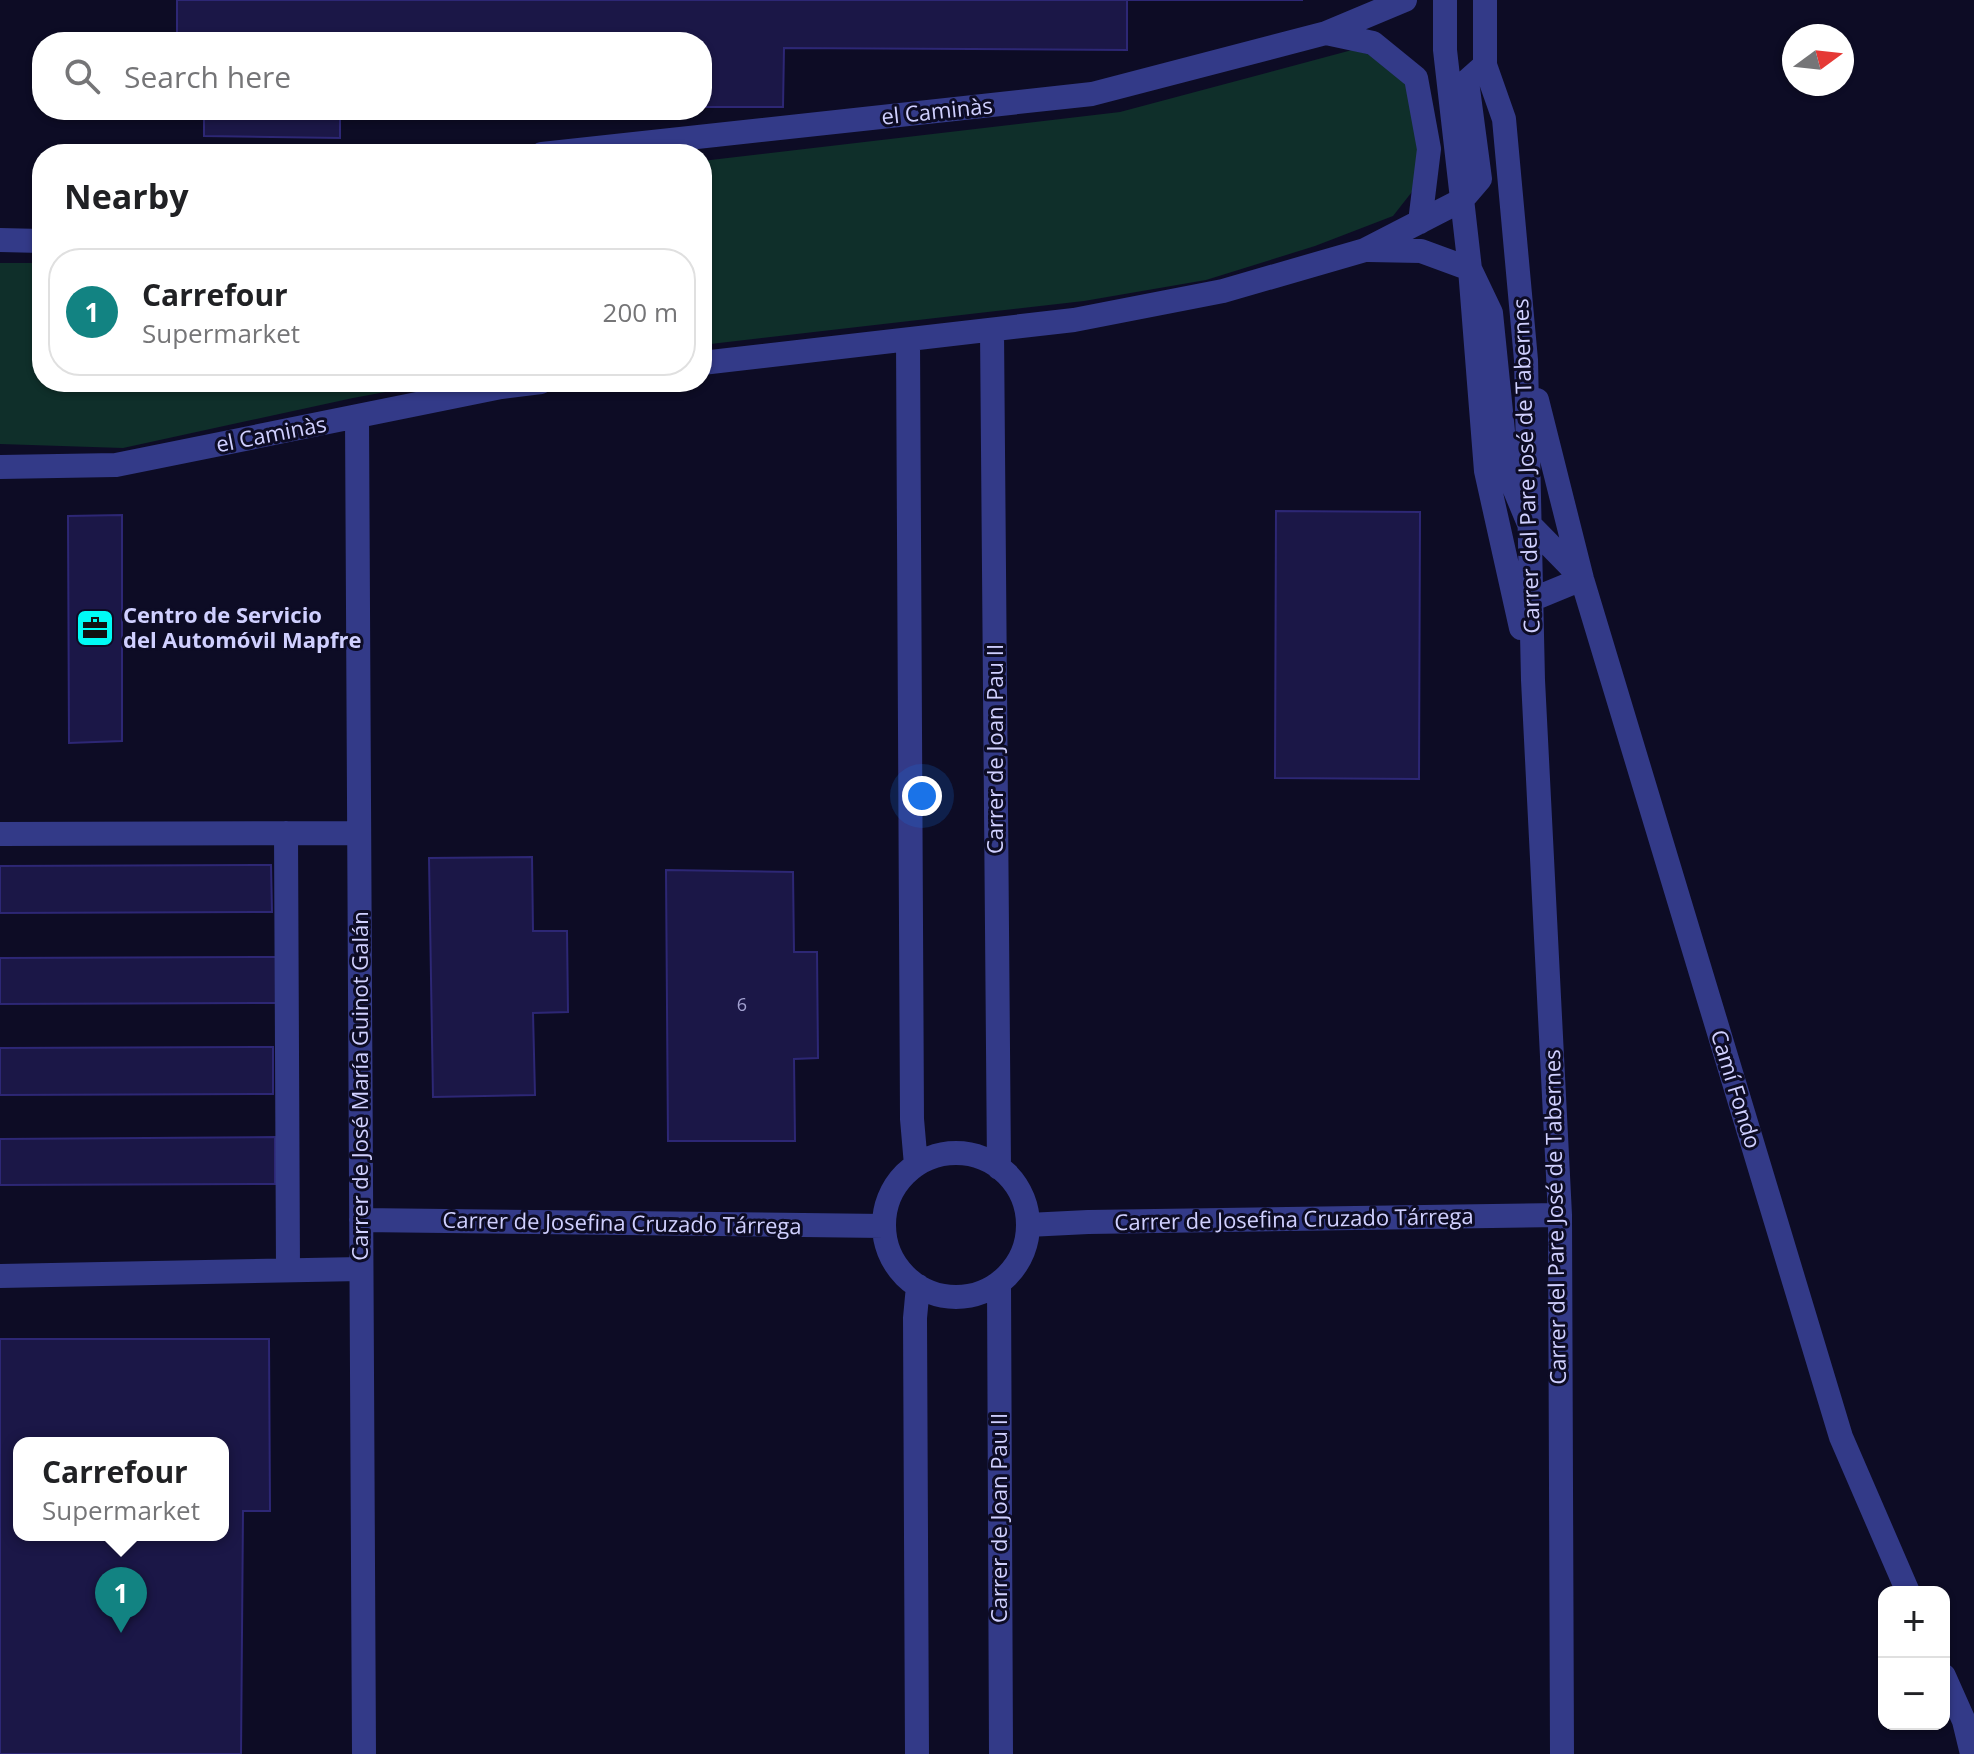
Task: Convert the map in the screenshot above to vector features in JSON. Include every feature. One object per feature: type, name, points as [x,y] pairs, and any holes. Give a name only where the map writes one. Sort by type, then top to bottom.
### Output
[{"type":"street","name":"el Caminàs","points":[[634,144],[1092,94],[1326,33],[1405,0]]},
{"type":"street","name":"Carrer del Pare José de Tabernes","points":[[1445,0],[1445,50],[1470,269],[1486,471],[1533,680]]},
{"type":"street","name":"Carrer del Pare José de Tabernes","points":[[1485,0],[1485,65],[1504,119],[1526,360],[1533,680],[1560,1215],[1562,1754]]},
{"type":"street","name":"el Caminàs","points":[[1326,33],[1373,43],[1416,78],[1429,149],[1420,222]]},
{"type":"street","name":"Carrer del Pare José de Tabernes","points":[[1462,200],[1480,179],[1467,81],[1485,65]]},
{"type":"street","points":[[712,362],[1074,320],[1223,291],[1365,250],[1462,200]]},
{"type":"street","points":[[0,240],[32,241]]},
{"type":"street","points":[[1365,250],[1421,251],[1470,269]]},
{"type":"street","name":"Camí Fondo","points":[[1470,269],[1491,313],[1507,471],[1529,524],[1582,579]]},
{"type":"street","name":"Carrer de Joan Pau II","points":[[992,330],[999,1168]]},
{"type":"street","points":[[908,340],[912,1103],[916,1165]]},
{"type":"street","name":"Camí Fondo","points":[[1526,360],[1582,579],[1841,1437],[1905,1586]]},
{"type":"street","name":"el Caminàs","points":[[0,467],[116,465],[477,392]]},
{"type":"street","name":"Carrer de José María Guinot Galán","points":[[357,417],[364,1754]]},
{"type":"street","points":[[1531,600],[1582,579]]},
{"type":"street","points":[[286,833],[288,1270]]},
{"type":"street","points":[[0,834],[359,833]]},
{"type":"street","points":[[958,1153],[975,1156],[999,1168],[1011,1178],[1020,1193],[1028,1225],[1020,1257],[1010,1273],[980,1293],[959,1297],[940,1295],[918,1286],[893,1261],[884,1226],[892,1191],[916,1165],[933,1157],[958,1153]]},
{"type":"street","name":"Carrer de Josefina Cruzado Tárrega","points":[[1028,1225],[1560,1215]]},
{"type":"street","name":"Carrer de Josefina Cruzado Tárrega","points":[[361,1220],[884,1226]]},
{"type":"street","points":[[0,1276],[361,1269]]},
{"type":"street","name":"Carrer de Joan Pau II","points":[[999,1283],[1001,1754]]},
{"type":"street","points":[[917,1754],[915,1318],[918,1286]]},
{"type":"street","points":[[1950,1690],[1964,1721],[1972,1754]]},
{"type":"green space","points":[[1352,50],[1383,58],[1409,89],[1419,153],[1415,188],[1393,216],[1315,246],[1206,280],[1084,301],[712,344],[712,160],[1120,112]]},
{"type":"green space","points":[[0,263],[32,263],[32,392],[385,392],[123,448],[0,444]]},
{"type":"building","points":[[177,0],[1127,0],[1127,50],[784,48],[783,107],[712,107],[712,32],[177,32]]},
{"type":"building","points":[[204,120],[340,120],[340,138],[204,136]]},
{"type":"building","points":[[1276,511],[1420,512],[1419,779],[1275,778]]},
{"type":"building","name":"Centro de Servicio del Automóvil Mapfre","points":[[122,515],[122,741],[69,743],[68,516]]},
{"type":"building","points":[[532,857],[533,931],[567,931],[568,1012],[533,1013],[535,1095],[433,1097],[429,858]]},
{"type":"building","points":[[271,865],[272,912],[0,913],[0,866]]},
{"type":"building","points":[[666,870],[793,872],[794,952],[817,952],[818,1058],[794,1059],[795,1141],[668,1141]]},
{"type":"building","points":[[277,957],[277,1003],[0,1004],[0,958]]},
{"type":"building","points":[[273,1047],[273,1094],[0,1095],[0,1048]]},
{"type":"building","points":[[275,1137],[275,1184],[0,1185],[0,1139]]},
{"type":"building","points":[[0,1339],[269,1339],[270,1511],[243,1511],[241,1754],[0,1754]]},
{"type":"place","name":"Centro de Servicio del Automóvil Mapfre","points":[[95,628]]},
{"type":"place","name":"Carrefour","points":[[121,1633]]}]
